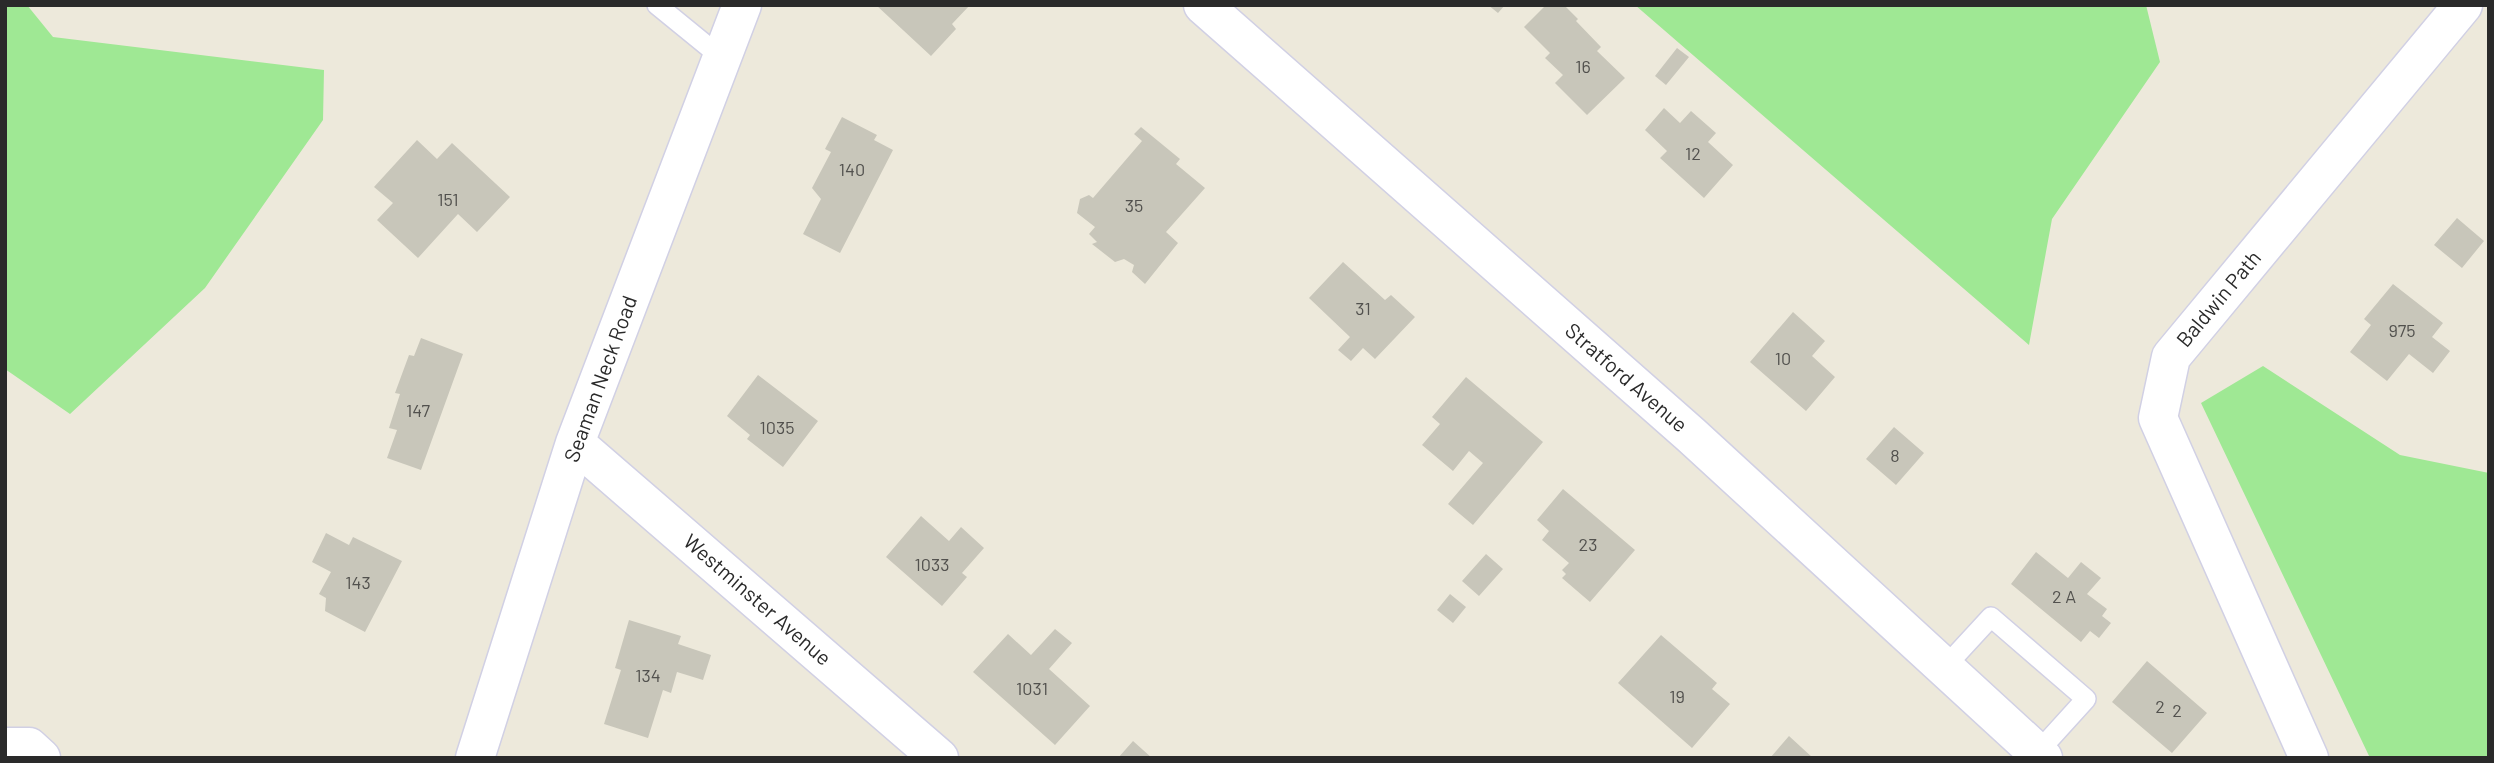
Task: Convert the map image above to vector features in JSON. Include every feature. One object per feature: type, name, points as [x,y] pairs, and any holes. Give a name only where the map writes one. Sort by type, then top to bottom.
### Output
[{"type":"street","name":"Seaman Neck Road","points":[[475,758],[575,443],[742,5]]},
{"type":"street","name":"Stratford Avenue","points":[[1203,5],[1690,435],[2040,755]]},
{"type":"street","name":"Baldwin Path","points":[[2309,758],[2158,418],[2171,356],[2463,5]]},
{"type":"street","name":"Westminster Avenue","points":[[575,443],[939,758]]},
{"type":"street","points":[[5,747],[29,747],[41,758]]},
{"type":"lane","points":[[657,5],[722,58]]},
{"type":"lane","points":[[1944,667],[1991,617],[2086,699],[2040,755]]},
{"type":"green space","points":[[5,5],[27,5],[53,37],[324,70],[323,120],[205,288],[70,414],[5,369]]},
{"type":"green space","points":[[1635,5],[2146,5],[2160,62],[2052,219],[2029,345]]},
{"type":"green space","points":[[2263,366],[2400,455],[2489,473],[2489,758],[2370,758],[2201,403]]},
{"type":"building","points":[[876,5],[970,5],[952,24],[956,29],[931,56]]},
{"type":"building","points":[[1488,5],[1505,5],[1498,13]]},
{"type":"building","points":[[1546,5],[1564,5],[1601,47],[1597,51],[1625,78],[1587,115],[1555,83],[1563,75],[1545,58],[1550,53],[1524,27]]},
{"type":"building","points":[[1677,48],[1689,57],[1666,85],[1655,76]]},
{"type":"building","points":[[1664,108],[1680,123],[1691,111],[1716,133],[1708,142],[1733,165],[1704,198],[1660,158],[1667,151],[1645,130]]},
{"type":"building","points":[[842,117],[877,135],[874,140],[893,150],[840,253],[803,234],[821,199],[812,188],[831,152],[825,149]]},
{"type":"building","points":[[1141,127],[1180,159],[1176,164],[1205,188],[1166,232],[1178,243],[1145,284],[1132,272],[1134,265],[1124,259],[1115,262],[1092,244],[1097,242],[1089,234],[1095,227],[1077,213],[1080,199],[1089,195],[1093,198],[1142,141],[1134,134]]},
{"type":"building","points":[[417,140],[437,159],[452,143],[510,197],[477,232],[458,214],[418,258],[377,220],[393,203],[374,187]]},
{"type":"building","points":[[2457,218],[2484,241],[2462,268],[2434,245]]},
{"type":"building","points":[[1343,262],[1385,300],[1391,295],[1415,317],[1375,359],[1363,348],[1351,361],[1338,350],[1350,337],[1309,298]]},
{"type":"building","points":[[2393,284],[2443,323],[2432,337],[2450,351],[2433,373],[2409,354],[2387,381],[2350,352],[2371,325],[2364,319]]},
{"type":"building","points":[[1793,312],[1825,341],[1812,356],[1835,377],[1806,411],[1750,362]]},
{"type":"building","points":[[421,338],[463,354],[421,470],[387,458],[397,430],[389,428],[400,394],[395,393],[409,355],[414,356]]},
{"type":"building","points":[[758,375],[818,421],[783,467],[747,439],[750,435],[727,416]]},
{"type":"building","points":[[1466,377],[1543,442],[1473,525],[1448,504],[1483,463],[1469,451],[1453,471],[1422,445],[1440,424],[1432,417]]},
{"type":"building","points":[[1894,427],[1924,453],[1896,485],[1866,459]]},
{"type":"building","points":[[1563,489],[1635,550],[1590,602],[1562,578],[1566,574],[1562,570],[1569,563],[1542,540],[1549,531],[1537,520]]},
{"type":"building","points":[[921,516],[949,541],[961,527],[984,548],[962,573],[967,577],[942,606],[886,557]]},
{"type":"building","points":[[326,533],[349,545],[353,537],[402,561],[365,632],[325,611],[326,598],[319,594],[331,572],[312,562]]},
{"type":"building","points":[[2036,552],[2068,578],[2081,562],[2101,578],[2087,594],[2107,609],[2102,616],[2111,623],[2099,638],[2090,631],[2081,642],[2011,584]]},
{"type":"building","points":[[1486,554],[1503,569],[1479,596],[1462,581]]},
{"type":"building","points":[[1450,594],[1466,607],[1453,623],[1437,610]]},
{"type":"building","points":[[629,620],[681,636],[678,644],[711,655],[703,680],[677,672],[671,693],[663,690],[648,738],[604,724],[621,670],[615,668]]},
{"type":"building","points":[[1055,629],[1072,643],[1049,669],[1090,706],[1055,745],[973,672],[1008,634],[1031,655]]},
{"type":"building","points":[[1661,635],[1717,683],[1712,689],[1730,704],[1692,748],[1618,683]]},
{"type":"building","points":[[2147,661],[2207,713],[2172,753],[2112,702]]},
{"type":"building","points":[[1789,736],[1813,758],[1770,758]]},
{"type":"building","points":[[1133,741],[1152,758],[1118,758]]}]
